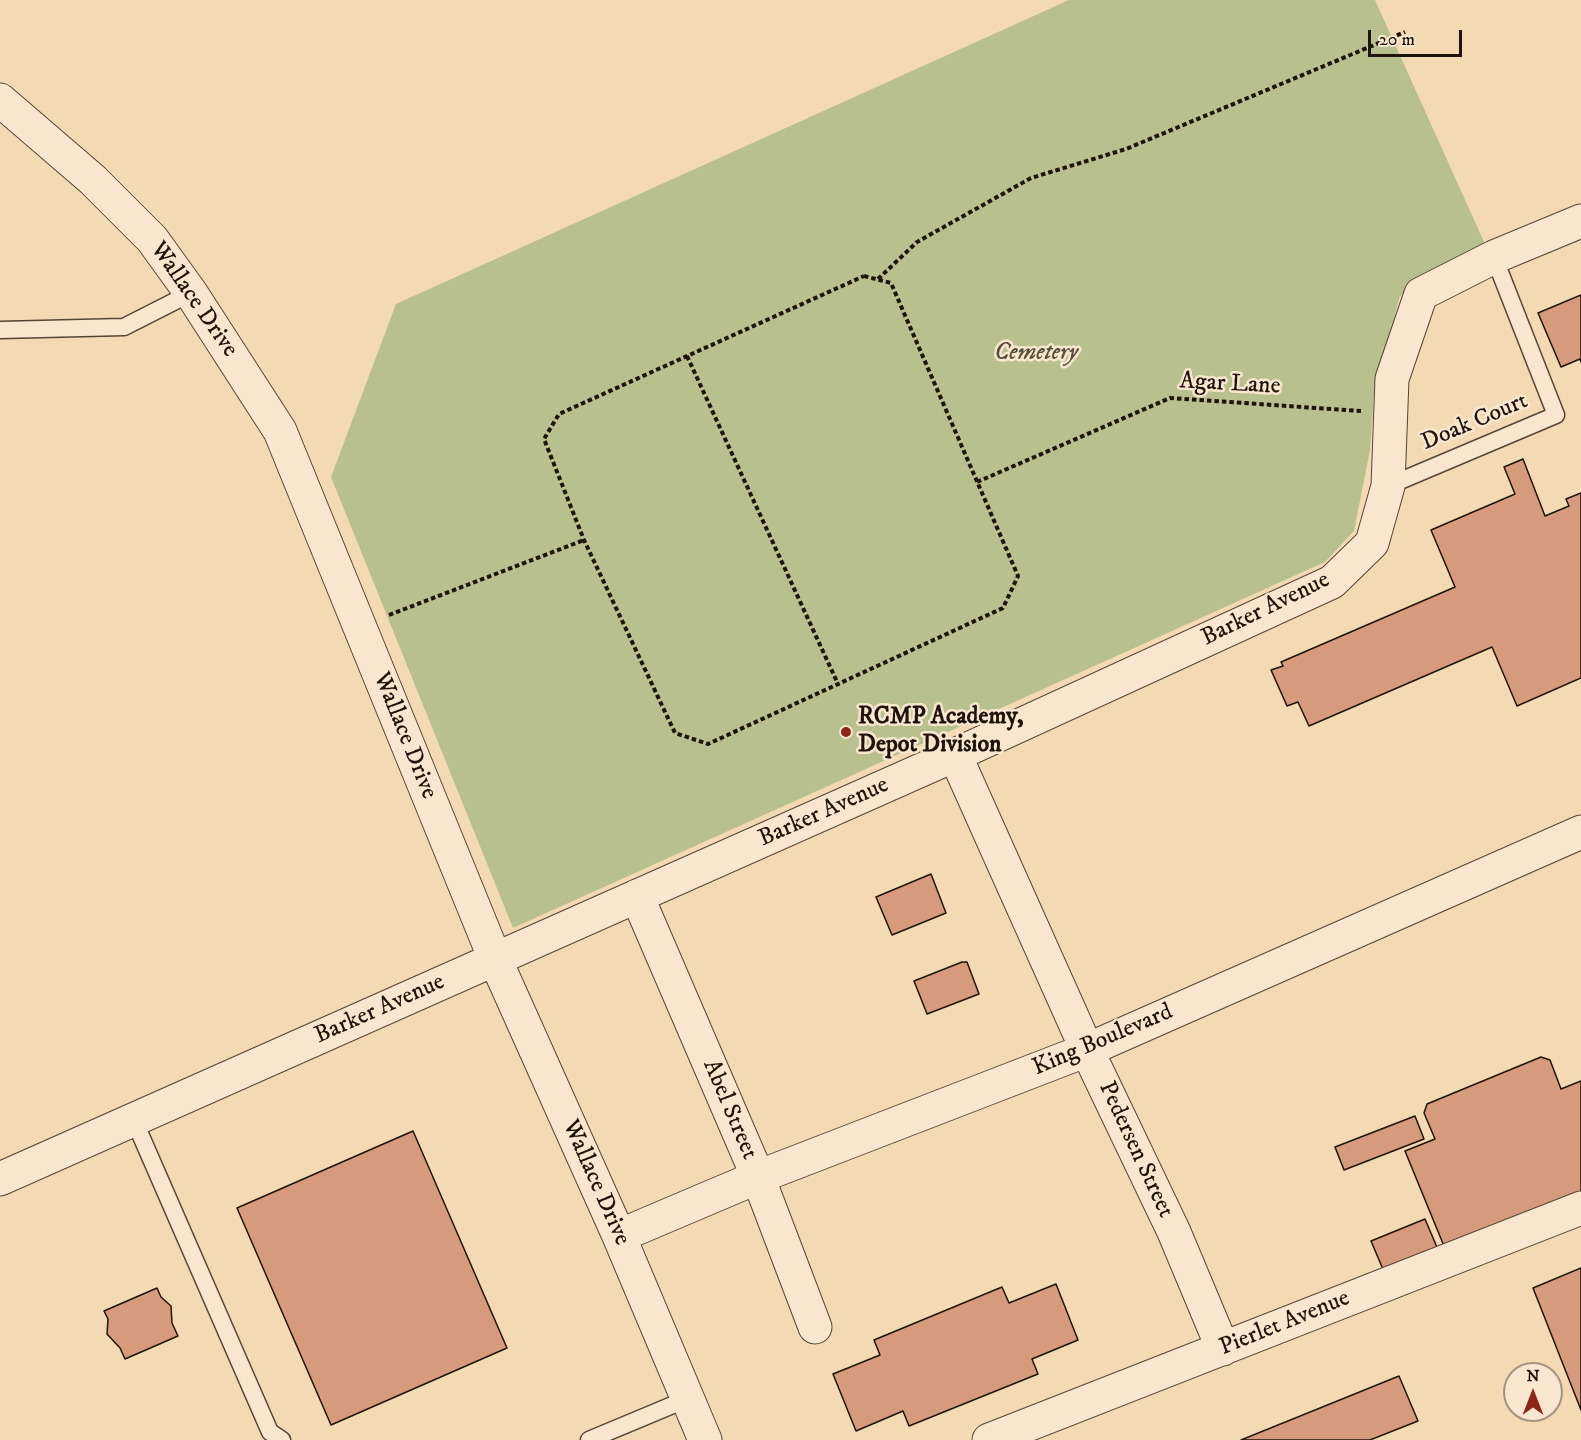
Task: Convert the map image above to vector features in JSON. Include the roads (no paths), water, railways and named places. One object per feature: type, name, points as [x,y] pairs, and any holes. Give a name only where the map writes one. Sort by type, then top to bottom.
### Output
[{"type":"street","name":"Wallace Drive","points":[[0,100],[93,180],[152,239],[191,293],[280,431],[495,959],[619,1236],[705,1440]]},
{"type":"street","name":"Barker Avenue","points":[[0,1179],[955,755],[1332,582],[1372,543],[1388,486],[1392,379],[1421,294],[1494,257],[1581,221]]},
{"type":"street","name":"Pedersen Street","points":[[955,755],[1087,1050],[1174,1232],[1223,1349]]},
{"type":"street","name":"King Boulevard","points":[[619,1236],[758,1177],[1087,1050],[1581,832]]},
{"type":"street","name":"Abel Street","points":[[637,896],[758,1177],[815,1327]]},
{"type":"street","name":"Pierlet Avenue","points":[[989,1440],[1581,1208]]},
{"type":"lane","name":"Doak Court","points":[[1388,486],[1556,415],[1494,257]]},
{"type":"lane","points":[[0,330],[124,327],[191,293]]},
{"type":"lane","points":[[134,1120],[270,1432],[282,1440]]},
{"type":"lane","points":[[590,1440],[687,1399]]},
{"type":"place","name":"RCMP Academy, Depot Division","points":[[846,732]]},
{"type":"park label","name":"Cemetery","points":[[1036,354]]}]
